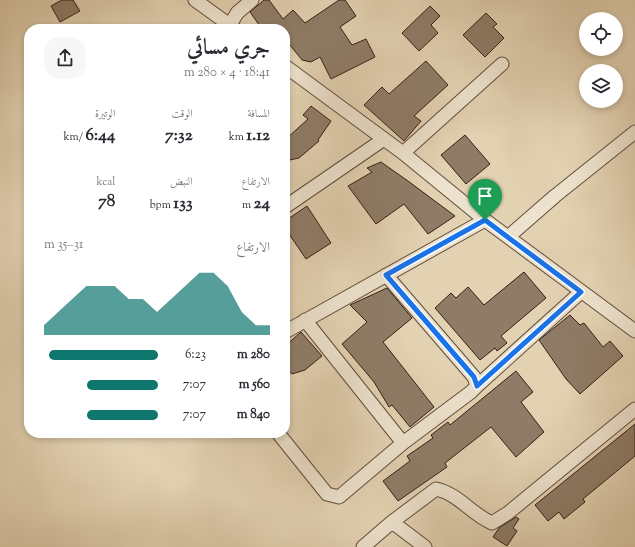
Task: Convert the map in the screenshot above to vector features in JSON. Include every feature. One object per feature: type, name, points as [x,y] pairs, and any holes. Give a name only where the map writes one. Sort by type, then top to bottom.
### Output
[{"type":"street","points":[[195,0],[228,24]]},
{"type":"street","points":[[233,24],[237,14],[252,0]]},
{"type":"street","points":[[403,153],[502,64]]},
{"type":"street","points":[[290,70],[403,153],[485,220],[635,331]]},
{"type":"street","points":[[508,237],[555,196],[635,132]]},
{"type":"street","points":[[290,204],[384,139]]},
{"type":"street","points":[[290,329],[485,220]]},
{"type":"street","points":[[386,275],[474,377],[477,386]]},
{"type":"street","points":[[282,438],[326,494],[333,497],[339,497],[403,444],[471,392],[581,292]]},
{"type":"street","points":[[305,320],[403,444]]},
{"type":"street","points":[[363,547],[392,522],[436,489],[453,495],[484,520],[492,523],[508,513],[635,409]]},
{"type":"street","points":[[392,522],[425,547]]},
{"type":"building","points":[[62,0],[73,0],[80,11],[60,22],[51,6]]},
{"type":"building","points":[[264,0],[269,0],[283,19],[293,10],[305,23],[339,0],[345,0],[356,16],[340,27],[352,45],[366,39],[375,57],[331,79],[320,57],[311,62],[302,60],[290,45],[290,24],[258,24],[250,12]]},
{"type":"building","points":[[430,6],[440,16],[431,25],[438,33],[419,51],[402,33]]},
{"type":"building","points":[[486,13],[497,24],[493,27],[504,38],[485,57],[463,35]]},
{"type":"building","points":[[426,61],[448,85],[414,116],[421,121],[404,141],[364,105],[382,87],[389,94]]},
{"type":"building","points":[[311,106],[331,121],[318,140],[319,141],[299,158],[290,160],[290,135],[308,119],[303,115]]},
{"type":"building","points":[[465,135],[490,164],[466,184],[441,155]]},
{"type":"building","points":[[381,162],[455,216],[428,234],[404,204],[376,224],[348,186],[372,172],[367,168]]},
{"type":"building","points":[[307,206],[331,243],[306,259],[290,235],[290,218]]},
{"type":"building","points":[[524,272],[546,298],[501,336],[507,343],[497,351],[495,348],[480,360],[435,308],[451,293],[456,298],[468,287],[484,305]]},
{"type":"building","points":[[387,288],[412,318],[383,342],[434,407],[410,427],[392,405],[389,407],[374,382],[342,344],[367,322],[350,305]]},
{"type":"building","points":[[570,315],[580,325],[584,323],[603,347],[610,341],[623,356],[580,394],[566,379],[539,340]]},
{"type":"building","points":[[301,332],[322,356],[305,370],[292,374],[290,372],[290,342]]},
{"type":"building","points":[[516,371],[533,392],[521,402],[544,432],[516,457],[491,427],[445,463],[447,467],[398,501],[383,481],[410,461],[407,456],[433,438],[431,435],[448,422],[450,425]]},
{"type":"building","points":[[635,424],[635,456],[583,499],[585,502],[564,519],[559,512],[548,521],[535,505]]},
{"type":"building","points":[[516,517],[519,519],[513,528],[517,531],[507,546],[493,537],[499,528]]},
{"type":"route","points":[[485,220],[581,292],[477,386],[474,377],[386,275],[485,220]]}]
